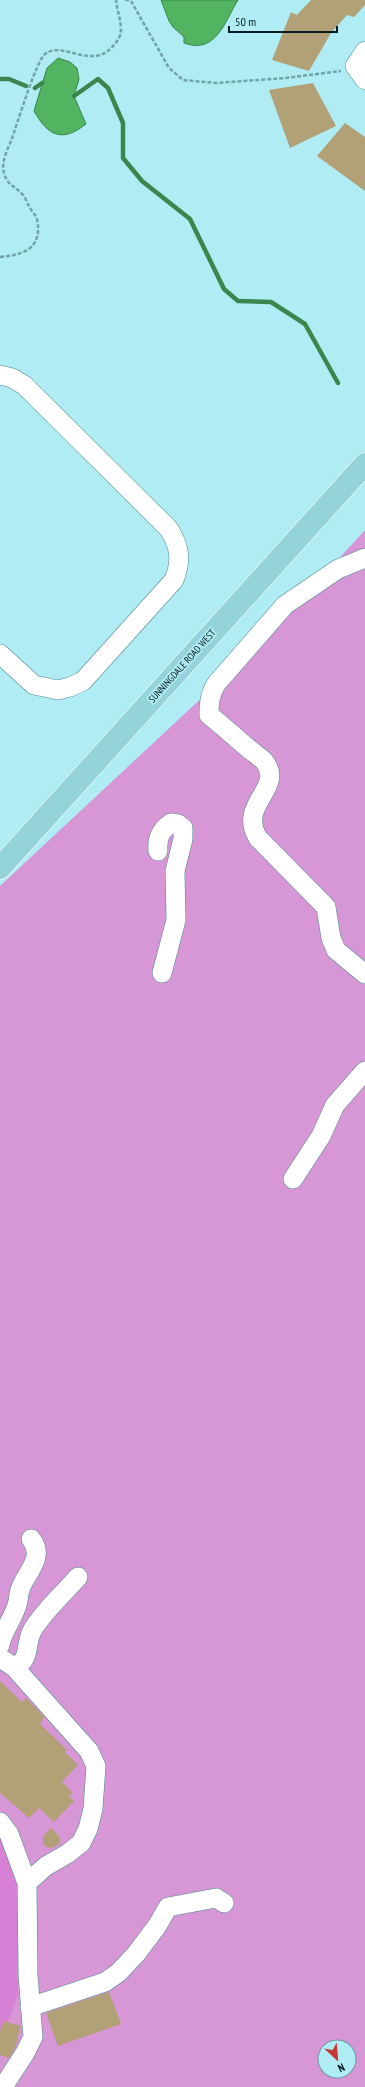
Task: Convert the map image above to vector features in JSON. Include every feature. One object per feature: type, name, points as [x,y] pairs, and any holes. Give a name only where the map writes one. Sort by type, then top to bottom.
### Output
[{"type":"main road","name":"SUNNINGDALE ROAD WEST","points":[[0,868],[365,464]]},
{"type":"street","points":[[365,51],[355,66],[365,80]]},
{"type":"street","points":[[0,375],[12,378],[24,385],[168,528],[176,540],[180,553],[179,568],[174,580],[83,681],[58,690],[34,685],[0,654]]},
{"type":"street","points":[[365,558],[338,569],[285,604],[212,690],[209,703],[209,715],[264,761],[269,772],[269,784],[252,815],[254,831],[258,838],[326,907],[331,938],[336,950],[365,974]]},
{"type":"street","points":[[158,851],[157,841],[160,834],[171,823],[178,824],[183,828],[183,839],[175,871],[176,920],[162,973]]},
{"type":"street","points":[[293,1179],[321,1136],[335,1105],[365,1071]]},
{"type":"street","points":[[0,1645],[17,1604],[20,1590],[34,1564],[37,1552],[36,1545],[31,1539]]},
{"type":"street","points":[[26,1883],[46,1866],[67,1854],[81,1842],[88,1829],[94,1809],[96,1766],[89,1751],[7,1663],[26,1658],[31,1632],[78,1577]]},
{"type":"street","points":[[0,1822],[9,1834],[26,1883],[30,2007],[33,2037],[25,2053],[3,2087]]},
{"type":"street","points":[[30,2007],[105,1982],[118,1973],[136,1954],[157,1926],[168,1907],[216,1898],[224,1903]]},
{"type":"path","points":[[0,258],[28,251],[34,245],[37,234],[36,218],[23,196],[10,186],[4,172],[5,156],[20,118],[37,65],[45,53],[53,51],[60,50],[75,54],[97,56],[108,52],[119,38],[121,30],[116,0]]},
{"type":"path","points":[[125,0],[131,0],[169,68],[183,80],[216,83],[286,78],[344,71]]},
{"type":"shaded area","points":[[161,0],[238,0],[218,34],[212,40],[204,44],[195,45],[184,43],[184,37],[169,21]]},
{"type":"shaded area","points":[[58,58],[70,62],[77,68],[79,79],[74,96],[86,124],[70,134],[63,135],[50,131],[39,120],[34,111],[47,68]]},
{"type":"shaded area","points":[[365,530],[365,2087],[0,2087],[0,886],[268,636]]},
{"type":"shaded area","points":[[0,1829],[19,1885],[18,1994],[0,2045]]},
{"type":"building","points":[[311,0],[365,0],[365,5],[354,17],[347,15],[331,33],[309,71],[272,60],[291,12],[297,15]]},
{"type":"building","points":[[313,83],[336,126],[290,148],[269,90]]},
{"type":"building","points":[[345,123],[365,137],[365,191],[317,156]]},
{"type":"building","points":[[0,1681],[22,1702],[26,1698],[44,1717],[40,1724],[67,1750],[65,1752],[78,1765],[62,1782],[73,1793],[69,1797],[74,1801],[54,1822],[39,1808],[29,1818],[0,1793]]},
{"type":"building","points":[[51,1828],[59,1836],[60,1843],[55,1847],[48,1848],[43,1844],[43,1836]]},
{"type":"building","points":[[109,1992],[121,2024],[58,2046],[46,2013]]},
{"type":"building","points":[[4,2021],[21,2026],[15,2048],[9,2058],[0,2055],[0,2031]]},
{"type":"waterway","points":[[0,79],[9,79],[26,86]]},
{"type":"waterway","points":[[74,96],[98,79],[108,88],[123,123],[123,158],[142,181],[190,219],[224,289],[238,301],[271,302],[305,324],[338,383]]},
{"type":"waterway","points":[[35,88],[42,83]]}]
